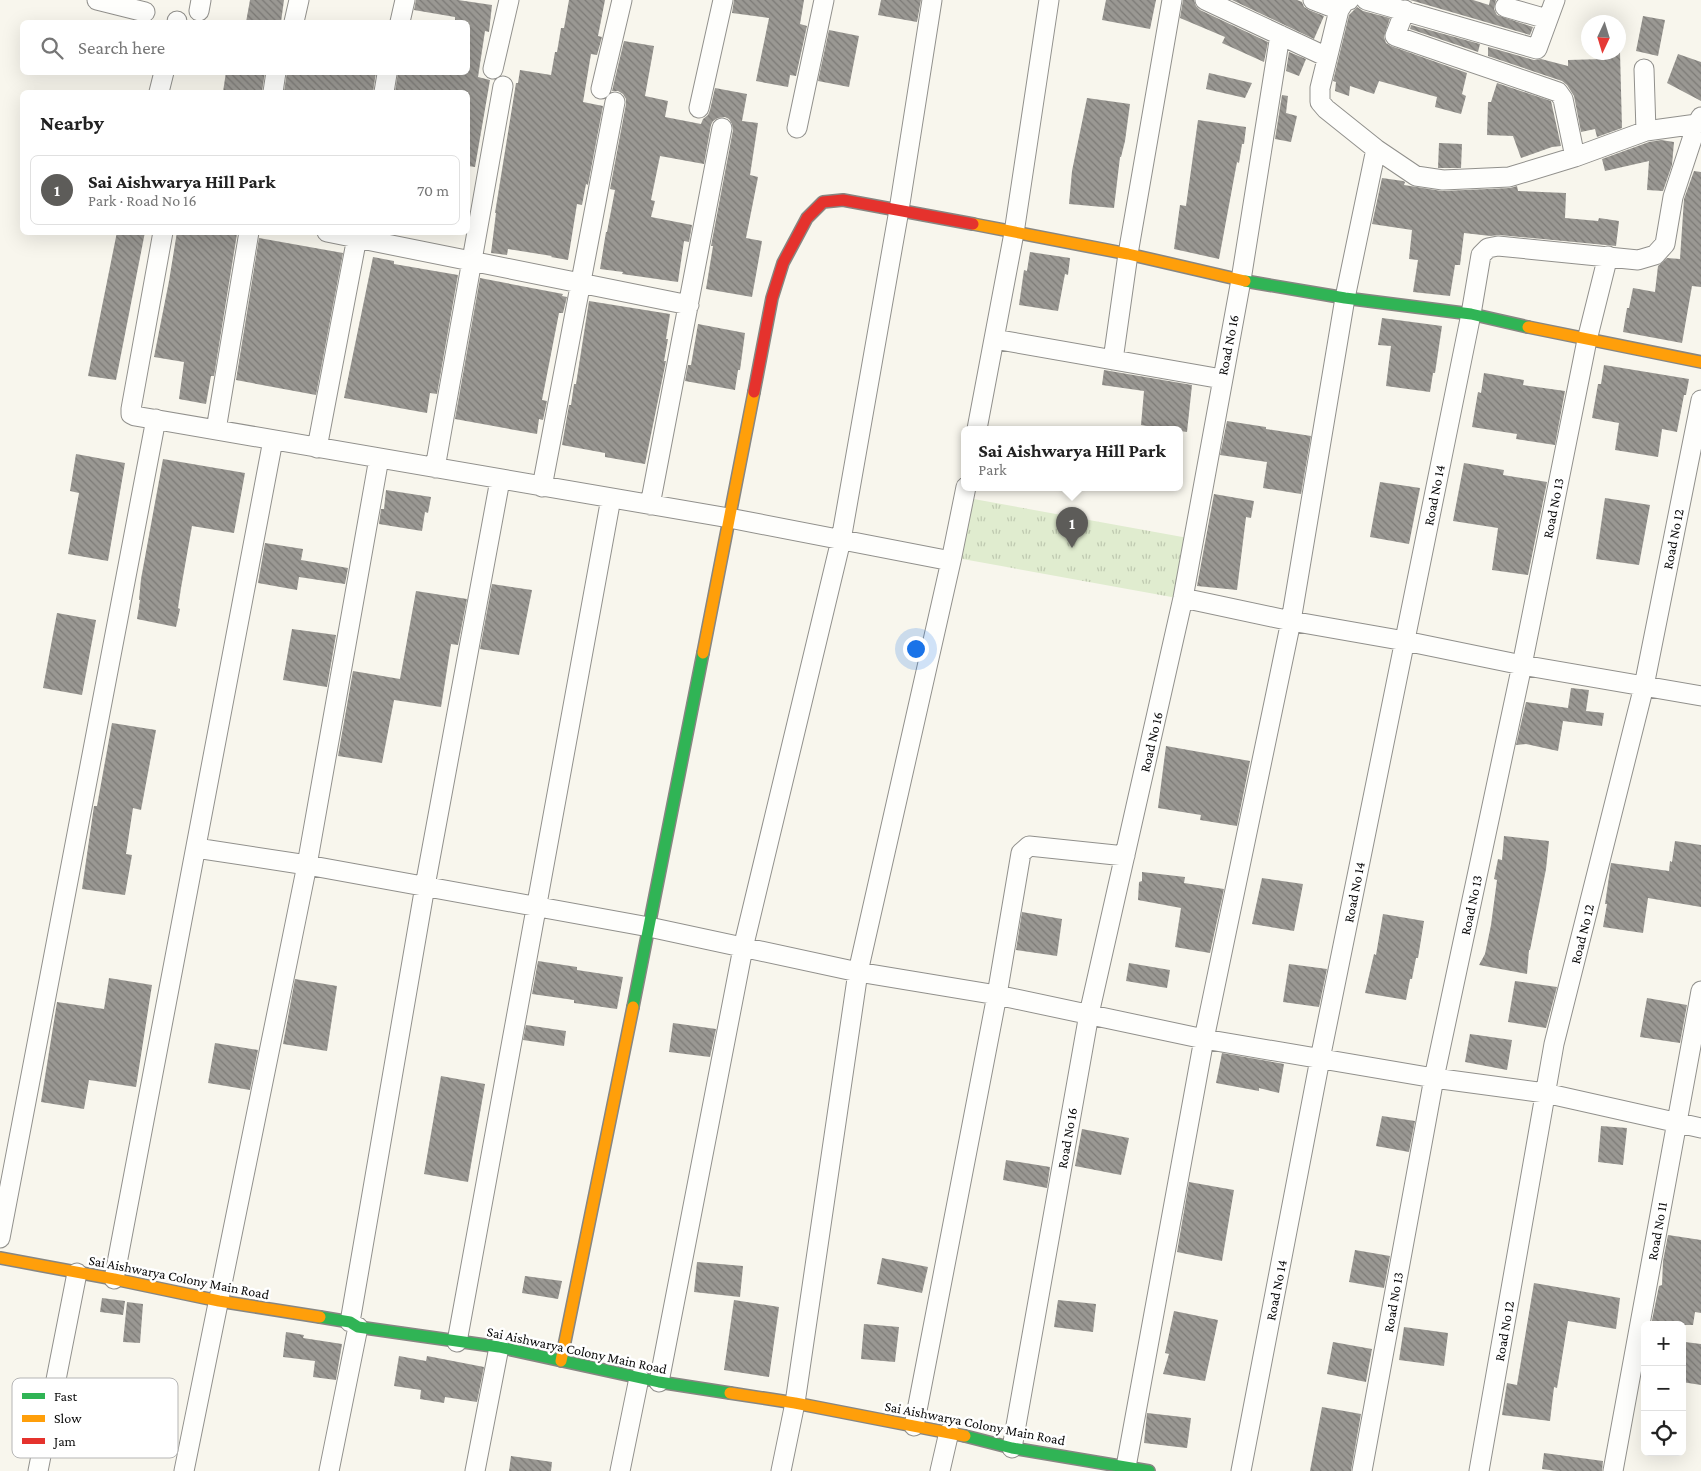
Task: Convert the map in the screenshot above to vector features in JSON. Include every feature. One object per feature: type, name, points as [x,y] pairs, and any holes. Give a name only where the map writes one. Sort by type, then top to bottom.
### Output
[{"type":"street","points":[[96,0],[144,12]]},
{"type":"street","points":[[294,20],[299,0]]},
{"type":"street","points":[[400,20],[405,0]]},
{"type":"street","points":[[493,68],[509,0]]},
{"type":"street","points":[[601,89],[622,0]]},
{"type":"street","points":[[699,108],[723,0]]},
{"type":"street","points":[[798,128],[824,0]]},
{"type":"street","points":[[659,1382],[743,948],[841,540],[899,210],[932,0]]},
{"type":"street","points":[[978,426],[1014,233],[1049,0]]},
{"type":"street","points":[[1113,360],[1128,254],[1172,0]]},
{"type":"street","points":[[1205,0],[1328,57]]},
{"type":"street","points":[[1313,0],[1344,5],[1320,88],[1320,102],[1326,109],[1376,149],[1416,176],[1443,180],[1509,177],[1575,157],[1646,131],[1700,120]]},
{"type":"street","points":[[1366,0],[1536,49],[1555,0]]},
{"type":"street","points":[[1505,7],[1547,19]]},
{"type":"street","points":[[1405,10],[1395,36],[1558,92],[1563,99],[1575,157]]},
{"type":"street","name":"Road No 16","points":[[1012,1448],[1089,1014],[1183,598],[1241,280],[1280,35]]},
{"type":"street","points":[[1644,69],[1646,131]]},
{"type":"street","points":[[160,90],[163,75]]},
{"type":"street","points":[[273,90],[276,75]]},
{"type":"street","points":[[435,468],[503,86]]},
{"type":"street","points":[[542,486],[615,102]]},
{"type":"street","name":"Road No 14","points":[[1241,1471],[1320,1059],[1471,314],[1481,255],[1488,248],[1498,246],[1638,260],[1655,255],[1665,244],[1673,197],[1700,120]]},
{"type":"street","points":[[650,504],[722,128]]},
{"type":"street","points":[[1126,1467],[1204,1039],[1292,621],[1345,298],[1376,149]]},
{"type":"street","points":[[561,1361],[649,928],[772,298],[783,263],[807,218],[823,202],[843,200],[899,210],[1128,254],[1241,280],[1345,298],[1471,314],[1586,340],[1701,362]]},
{"type":"street","points":[[163,235],[130,409],[131,414],[135,416],[729,518],[951,561]]},
{"type":"street","points":[[216,430],[248,235]]},
{"type":"street","points":[[317,448],[357,235],[472,262],[689,305]]},
{"type":"street","name":"Road No 13","points":[[1362,1471],[1434,1078],[1522,664],[1586,340],[1608,256]]},
{"type":"street","points":[[994,339],[1222,379]]},
{"type":"street","name":"Road No 12","points":[[1479,1471],[1554,1044],[1644,686],[1701,400]]},
{"type":"street","points":[[0,1238],[156,419]]},
{"type":"street","points":[[114,1279],[273,440]]},
{"type":"street","points":[[184,1471],[307,865],[379,458]]},
{"type":"street","points":[[330,1471],[425,886],[500,480]]},
{"type":"street","points":[[781,1471],[795,1403],[858,972],[965,491]]},
{"type":"street","points":[[457,1342],[611,498]]},
{"type":"street","points":[[1183,598],[1292,621],[1701,696]]},
{"type":"street","points":[[914,1426],[997,994],[1021,853],[1029,846],[1125,856]]},
{"type":"street","points":[[196,848],[307,865],[649,928],[858,972],[997,994],[1204,1039],[1434,1078],[1545,1093],[1701,1128]]},
{"type":"street","name":"Road No 11","points":[[1613,1471],[1701,991]]},
{"type":"street","name":"Sai Aishwarya Colony Main Road","points":[[0,1258],[219,1301],[457,1342],[499,1347],[659,1382],[795,1403],[949,1432],[1074,1465],[1126,1467],[1149,1471]]},
{"type":"street","points":[[56,1378],[77,1273]]},
{"type":"street","points":[[475,1471],[499,1347]]},
{"type":"street","points":[[620,1471],[639,1378]]},
{"type":"street","points":[[940,1471],[949,1432]]},
{"type":"street","points":[[38,1471],[41,1458]]},
{"type":"green space","points":[[968,498],[1188,538],[1177,598],[957,558]]},
{"type":"building","points":[[250,0],[284,0],[281,20],[246,20]]},
{"type":"building","points":[[416,0],[458,0],[492,5],[489,32],[485,31],[478,77],[490,80],[475,167],[470,166],[470,90],[395,90],[398,75],[470,75],[470,20],[455,20],[455,17],[414,10]]},
{"type":"building","points":[[569,0],[605,0],[598,36],[602,37],[597,55],[591,54],[583,102],[603,106],[588,185],[586,184],[582,205],[577,204],[568,260],[508,249],[507,255],[491,253],[495,213],[516,83],[518,83],[520,70],[551,75],[561,28],[564,28]]},
{"type":"building","points":[[734,0],[804,0],[800,24],[807,26],[796,76],[790,75],[788,87],[756,81],[769,18],[732,13]]},
{"type":"building","points":[[881,0],[921,0],[917,22],[878,15]]},
{"type":"building","points":[[1106,0],[1156,0],[1150,29],[1102,20]]},
{"type":"building","points":[[1183,0],[1194,0],[1200,10],[1268,42],[1264,62],[1222,43],[1225,37],[1180,18]]},
{"type":"building","points":[[1232,0],[1297,0],[1302,2],[1304,7],[1309,10],[1324,16],[1314,39]]},
{"type":"building","points":[[1410,0],[1473,0],[1489,5],[1490,0],[1496,0],[1494,9],[1497,15],[1533,27],[1530,35]]},
{"type":"building","points":[[1357,7],[1363,11],[1390,18],[1384,37],[1386,43],[1391,46],[1467,73],[1462,94],[1466,96],[1461,114],[1435,107],[1437,97],[1379,81],[1374,94],[1350,86],[1349,96],[1335,91],[1336,82],[1333,81],[1349,15]]},
{"type":"building","points":[[1643,16],[1665,20],[1658,56],[1636,51]]},
{"type":"building","points":[[1411,25],[1480,44],[1478,52],[1410,29]]},
{"type":"building","points":[[829,30],[859,36],[849,87],[818,81]]},
{"type":"building","points":[[624,41],[654,46],[645,96],[668,101],[665,117],[701,124],[710,110],[715,88],[747,94],[742,121],[758,123],[750,175],[758,177],[746,238],[762,241],[752,297],[706,289],[713,246],[711,246],[733,130],[729,119],[725,117],[718,118],[711,125],[704,164],[660,156],[651,200],[655,201],[651,217],[692,225],[689,242],[684,241],[678,282],[600,269],[615,190],[610,189],[626,104],[623,94],[618,91],[612,91]]},
{"type":"building","points":[[1488,47],[1534,60],[1541,59],[1568,66],[1568,60],[1620,60],[1622,128],[1597,137],[1595,129],[1581,132],[1574,96],[1567,85],[1562,81],[1488,56]]},
{"type":"building","points":[[1289,52],[1306,59],[1299,76],[1286,71]]},
{"type":"building","points":[[1678,54],[1701,62],[1701,101],[1667,83]]},
{"type":"building","points":[[1209,73],[1252,83],[1245,98],[1206,89]]},
{"type":"building","points":[[226,75],[265,75],[262,90],[223,90]]},
{"type":"building","points":[[287,75],[376,75],[373,90],[284,90]]},
{"type":"building","points":[[1497,83],[1551,101],[1561,146],[1552,147],[1521,158],[1513,136],[1487,135],[1488,102],[1491,102]]},
{"type":"building","points":[[1282,95],[1288,96],[1286,113],[1297,116],[1291,142],[1275,139]]},
{"type":"building","points":[[1087,98],[1130,104],[1125,141],[1120,157],[1114,208],[1069,204],[1072,171]]},
{"type":"building","points":[[1198,120],[1246,127],[1244,144],[1242,144],[1239,163],[1237,162],[1219,259],[1174,249],[1180,205],[1186,206]]},
{"type":"building","points":[[1661,140],[1674,142],[1672,165],[1663,191],[1647,190],[1649,161],[1605,171],[1602,159],[1649,142]]},
{"type":"building","points":[[1439,143],[1462,144],[1461,168],[1438,168]]},
{"type":"building","points":[[1694,171],[1701,172],[1701,287],[1692,286],[1682,343],[1623,332],[1633,288],[1655,292],[1658,266],[1667,258],[1680,259],[1684,199]]},
{"type":"building","points":[[1382,178],[1403,181],[1405,182],[1404,185],[1442,191],[1510,188],[1517,186],[1518,191],[1566,193],[1565,218],[1598,221],[1599,218],[1619,221],[1616,246],[1464,233],[1460,265],[1455,265],[1450,296],[1413,292],[1418,260],[1409,259],[1412,230],[1372,224]]},
{"type":"building","points":[[116,235],[144,235],[116,380],[88,376]]},
{"type":"building","points":[[177,235],[237,235],[214,376],[211,376],[206,404],[179,399],[184,362],[154,357]]},
{"type":"building","points":[[259,238],[343,253],[316,395],[236,380]]},
{"type":"building","points":[[1030,252],[1070,258],[1068,275],[1065,274],[1058,311],[1019,305],[1024,270],[1027,271]]},
{"type":"building","points":[[373,257],[394,261],[394,264],[458,275],[437,394],[430,393],[427,413],[344,398]]},
{"type":"building","points":[[480,278],[563,294],[562,296],[567,297],[563,313],[559,313],[542,400],[547,401],[543,420],[539,419],[537,434],[455,419]]},
{"type":"building","points":[[589,301],[670,314],[664,361],[666,361],[645,464],[605,457],[605,453],[562,445],[569,405],[571,405],[574,384],[576,384]]},
{"type":"building","points":[[1382,318],[1442,326],[1435,373],[1433,373],[1430,392],[1386,386],[1391,346],[1378,345]]},
{"type":"building","points":[[698,324],[745,333],[735,390],[685,381],[688,365],[691,365]]},
{"type":"building","points":[[1604,365],[1689,379],[1677,432],[1662,429],[1658,457],[1615,450],[1619,423],[1592,418],[1598,384],[1601,384]]},
{"type":"building","points":[[1104,370],[1192,385],[1187,432],[1183,431],[1183,426],[1141,425],[1144,391],[1102,385]]},
{"type":"building","points":[[1484,373],[1524,380],[1523,385],[1565,391],[1555,445],[1516,439],[1517,434],[1472,427],[1478,392],[1481,393]]},
{"type":"building","points":[[1227,421],[1311,436],[1301,494],[1263,488],[1267,462],[1220,455]]},
{"type":"building","points":[[76,454],[125,463],[108,561],[68,554],[79,493],[70,491]]},
{"type":"building","points":[[163,459],[245,473],[234,533],[192,526],[176,627],[137,619],[141,579]]},
{"type":"building","points":[[1464,463],[1504,470],[1503,475],[1547,482],[1528,575],[1492,570],[1498,528],[1453,521]]},
{"type":"building","points":[[1380,482],[1420,488],[1409,544],[1370,537]]},
{"type":"building","points":[[386,490],[431,497],[428,513],[425,512],[422,531],[379,524],[381,509],[384,509]]},
{"type":"building","points":[[1214,494],[1254,501],[1251,518],[1246,517],[1237,590],[1197,586]]},
{"type":"building","points":[[1605,498],[1650,505],[1639,565],[1596,559]]},
{"type":"building","points":[[265,543],[303,549],[301,560],[348,568],[345,584],[299,577],[297,590],[258,583]]},
{"type":"building","points":[[492,584],[532,590],[519,655],[480,649]]},
{"type":"building","points":[[416,591],[467,599],[458,645],[451,644],[441,707],[394,700],[382,763],[338,756],[353,671],[400,679]]},
{"type":"building","points":[[57,613],[96,620],[82,695],[43,688]]},
{"type":"building","points":[[292,629],[336,635],[327,687],[283,680]]},
{"type":"building","points":[[1571,688],[1589,690],[1586,711],[1604,713],[1602,726],[1563,721],[1558,751],[1526,744],[1516,745],[1526,702],[1568,708]]},
{"type":"building","points":[[112,723],[156,730],[141,810],[133,808],[126,854],[132,855],[125,895],[82,889],[94,806],[97,806]]},
{"type":"building","points":[[1166,746],[1250,761],[1237,826],[1200,820],[1201,815],[1158,808]]},
{"type":"building","points":[[1504,836],[1549,841],[1546,869],[1529,950],[1527,974],[1479,965],[1485,954],[1491,925],[1497,880],[1494,879],[1498,859],[1502,860]]},
{"type":"building","points":[[1675,841],[1701,845],[1701,907],[1648,898],[1643,933],[1603,927],[1611,863],[1669,871]]},
{"type":"building","points":[[1142,872],[1185,877],[1184,883],[1224,889],[1210,953],[1175,947],[1181,908],[1138,900],[1139,882],[1142,881]]},
{"type":"building","points":[[1262,878],[1303,884],[1294,931],[1252,924]]},
{"type":"building","points":[[1022,912],[1062,919],[1057,956],[1016,950]]},
{"type":"building","points":[[1383,914],[1424,921],[1418,958],[1416,958],[1412,979],[1410,979],[1406,1000],[1365,993],[1374,954],[1376,955]]},
{"type":"building","points":[[538,961],[577,967],[577,970],[623,977],[617,1009],[574,1003],[574,1000],[532,994]]},
{"type":"building","points":[[1129,963],[1170,970],[1167,988],[1126,981]]},
{"type":"building","points":[[1289,964],[1327,969],[1319,1007],[1283,1002]]},
{"type":"building","points":[[109,978],[152,985],[136,1087],[89,1080],[84,1109],[41,1102],[57,1002],[104,1009]]},
{"type":"building","points":[[295,979],[337,986],[327,1051],[283,1044]]},
{"type":"building","points":[[1515,981],[1557,987],[1546,1028],[1508,1022]]},
{"type":"building","points":[[1647,998],[1687,1005],[1680,1043],[1640,1037]]},
{"type":"building","points":[[673,1023],[716,1029],[710,1057],[669,1052]]},
{"type":"building","points":[[526,1025],[566,1031],[564,1046],[523,1040]]},
{"type":"building","points":[[1470,1034],[1512,1040],[1507,1070],[1465,1062]]},
{"type":"building","points":[[215,1043],[258,1050],[250,1090],[208,1083]]},
{"type":"building","points":[[1222,1053],[1284,1064],[1279,1093],[1259,1088],[1259,1091],[1216,1083]]},
{"type":"building","points":[[441,1076],[485,1084],[468,1182],[424,1174]]},
{"type":"building","points":[[1382,1116],[1415,1121],[1409,1152],[1376,1146]]},
{"type":"building","points":[[1601,1126],[1627,1128],[1623,1165],[1598,1162]]},
{"type":"building","points":[[1082,1129],[1129,1138],[1121,1175],[1075,1166]]},
{"type":"building","points":[[1006,1160],[1050,1167],[1047,1188],[1003,1180]]},
{"type":"building","points":[[1189,1182],[1234,1190],[1222,1261],[1177,1252]]},
{"type":"building","points":[[1668,1235],[1701,1240],[1701,1313],[1695,1312],[1693,1325],[1686,1325],[1686,1321],[1652,1321],[1659,1286],[1662,1285],[1663,1261]]},
{"type":"building","points":[[1355,1250],[1390,1256],[1384,1288],[1349,1282]]},
{"type":"building","points":[[882,1258],[928,1267],[922,1293],[877,1284]]},
{"type":"building","points":[[697,1262],[743,1266],[740,1297],[694,1292]]},
{"type":"building","points":[[525,1276],[562,1281],[558,1299],[522,1293]]},
{"type":"building","points":[[1534,1283],[1620,1298],[1616,1329],[1568,1321],[1557,1388],[1554,1387],[1550,1421],[1502,1415],[1507,1383],[1517,1385]]},
{"type":"building","points":[[102,1298],[125,1301],[123,1315],[100,1312]]},
{"type":"building","points":[[734,1300],[779,1307],[769,1377],[724,1370]]},
{"type":"building","points":[[1058,1300],[1096,1304],[1093,1332],[1054,1327]]},
{"type":"building","points":[[127,1302],[143,1304],[140,1343],[123,1342]]},
{"type":"building","points":[[1174,1311],[1218,1320],[1205,1381],[1163,1374],[1169,1354],[1165,1353]]},
{"type":"building","points":[[864,1324],[899,1327],[895,1362],[861,1359]]},
{"type":"building","points":[[1404,1327],[1448,1333],[1444,1366],[1399,1360]]},
{"type":"building","points":[[286,1332],[304,1335],[303,1338],[342,1344],[336,1380],[313,1377],[315,1361],[283,1357]]},
{"type":"building","points":[[1333,1342],[1372,1349],[1366,1382],[1327,1374]]},
{"type":"building","points":[[1686,1342],[1701,1344],[1701,1385],[1686,1383]]},
{"type":"building","points":[[399,1356],[426,1361],[427,1356],[484,1367],[477,1402],[445,1397],[444,1403],[420,1399],[421,1390],[394,1386]]},
{"type":"building","points":[[1322,1407],[1361,1414],[1351,1471],[1310,1471]]},
{"type":"building","points":[[1147,1413],[1191,1418],[1187,1448],[1144,1443]]},
{"type":"building","points":[[1544,1453],[1603,1461],[1602,1471],[1542,1469]]},
{"type":"building","points":[[511,1456],[552,1462],[551,1471],[509,1471]]},
{"type":"traffic: fast","points":[[1245,281],[1345,298],[1471,314],[1528,327]]},
{"type":"traffic: fast","points":[[633,1007],[703,653]]},
{"type":"traffic: fast","points":[[320,1317],[350,1322],[358,1327],[499,1347],[659,1382],[730,1393]]},
{"type":"traffic: fast","points":[[965,1436],[1012,1448],[1149,1471]]},
{"type":"traffic: slow","points":[[973,224],[1128,254],[1245,281]]},
{"type":"traffic: slow","points":[[1528,327],[1701,362]]},
{"type":"traffic: slow","points":[[703,653],[754,392]]},
{"type":"traffic: slow","points":[[561,1361],[633,1007]]},
{"type":"traffic: slow","points":[[0,1258],[219,1301],[320,1317]]},
{"type":"traffic: slow","points":[[730,1393],[795,1403],[965,1436]]},
{"type":"traffic: jam","points":[[754,392],[772,298],[783,263],[807,218],[823,202],[843,200],[973,224]]},
{"type":"place","name":"Sai Aishwarya Hill Park","points":[[1072,548]]}]
